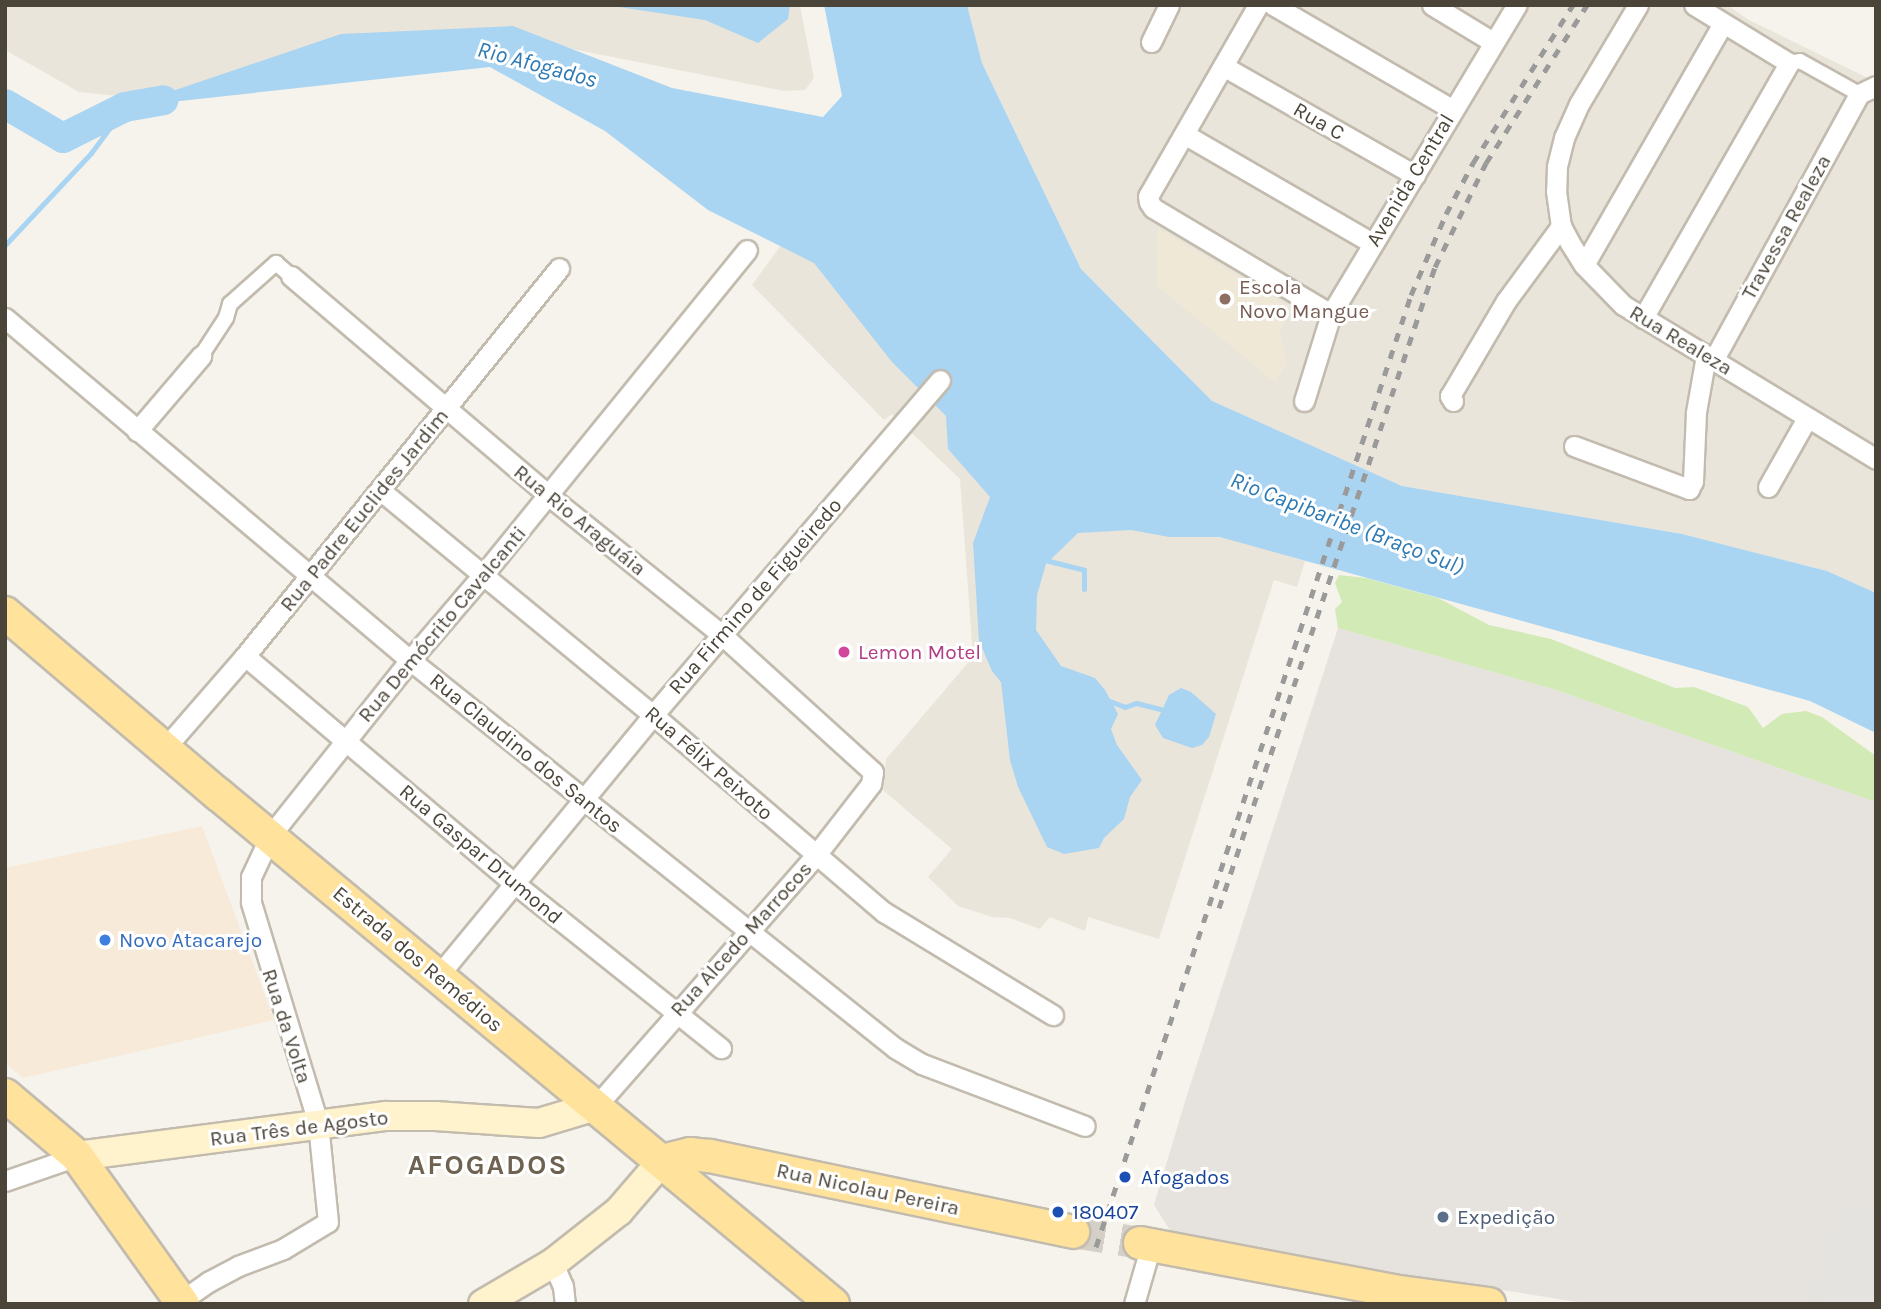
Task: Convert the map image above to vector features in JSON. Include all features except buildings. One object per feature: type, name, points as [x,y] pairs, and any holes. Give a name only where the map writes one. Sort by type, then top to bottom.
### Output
[{"type":"main road","name":"Estrada dos Remédios","points":[[5,613],[833,1304]]},
{"type":"main road","points":[[5,1095],[77,1156],[182,1302]]},
{"type":"main road","name":"Rua Três de Agosto","points":[[77,1156],[386,1116],[435,1115],[540,1123],[596,1106]]},
{"type":"main road","name":"Rua Nicolau Pereira","points":[[662,1161],[690,1154],[710,1156],[1073,1232]]},
{"type":"main road","points":[[483,1304],[553,1263],[619,1212],[662,1161]]},
{"type":"main road","points":[[1146,1244],[1392,1297],[1489,1304]]},
{"type":"street","points":[[1151,41],[1169,5]]},
{"type":"street","points":[[1258,5],[1148,196],[1153,208],[1331,313]]},
{"type":"street","points":[[1273,5],[1452,109]]},
{"type":"street","points":[[1432,5],[1493,42]]},
{"type":"street","name":"Avenida Central","points":[[1304,401],[1331,313],[1517,5]]},
{"type":"street","name":"Rua Realeza","points":[[1637,5],[1579,104],[1564,138],[1557,167],[1556,191],[1562,226],[1584,265],[1623,306],[1876,459]]},
{"type":"street","points":[[1694,5],[1722,25],[1789,63],[1800,61],[1867,90]]},
{"type":"street","points":[[1584,265],[1722,25]]},
{"type":"street","points":[[1643,318],[1789,63]]},
{"type":"street","name":"Rua C","points":[[1223,66],[1415,175]]},
{"type":"street","name":"Travessa Realeza","points":[[1573,446],[1689,489],[1693,481],[1696,412],[1710,357],[1867,90]]},
{"type":"street","points":[[1184,134],[1372,243]]},
{"type":"street","points":[[1453,401],[1450,396],[1506,302],[1562,226]]},
{"type":"street","name":"Rua Demócrito Cavalcanti","points":[[270,836],[410,660],[482,576],[747,250]]},
{"type":"street","points":[[137,431],[201,356],[226,318],[230,304],[276,263],[291,276]]},
{"type":"street","name":"Rua Padre Euclides Jardim","points":[[165,748],[245,656],[559,268]]},
{"type":"street","name":"Rua Rio Araguáia","points":[[291,276],[548,495],[722,635],[868,765]]},
{"type":"street","name":"Rua Claudino dos Santos","points":[[5,318],[410,660],[895,1048],[922,1064],[1085,1126]]},
{"type":"street","name":"Rua Firmino de Figueiredo","points":[[438,976],[653,715],[940,380]]},
{"type":"street","points":[[1768,487],[1807,418]]},
{"type":"street","name":"Rua Félix Peixoto","points":[[380,490],[653,715],[884,912],[1053,1015]]},
{"type":"street","name":"Rua Gaspar Drumond","points":[[245,656],[514,883],[721,1048]]},
{"type":"street","name":"Rua Alcedo Marrocos","points":[[596,1106],[816,855],[871,784],[873,772],[868,765]]},
{"type":"street","name":"Rua da Volta","points":[[182,1302],[208,1282],[238,1266],[283,1249],[328,1222],[318,1124],[251,902],[251,877],[270,836]]},
{"type":"street","name":"Rua Três de Agosto","points":[[5,1181],[77,1156]]},
{"type":"street","points":[[1134,1304],[1146,1244]]},
{"type":"street","points":[[553,1263],[563,1286],[565,1304]]},
{"type":"shaded area","points":[[5,5],[800,5],[814,78],[805,90],[784,91],[491,33],[158,100],[79,92],[5,50]]},
{"type":"shaded area","points":[[967,5],[1727,5],[1749,20],[1868,78],[1876,78],[1876,593],[1827,571],[1682,534],[1402,486],[1212,401],[1081,269],[982,63]]},
{"type":"shaded area","points":[[803,215],[1204,531],[1305,561],[1297,587],[1274,580],[1159,939],[1088,917],[1085,931],[1050,917],[1040,929],[1010,918],[992,917],[958,906],[928,877],[952,849],[883,790],[886,759],[973,657],[960,479],[892,414],[884,420],[752,285]]},
{"type":"shaded area","name":"Escola Novo Mangue","points":[[1158,228],[1298,312],[1291,314],[1279,331],[1287,363],[1275,382],[1157,286]]},
{"type":"shaded area","points":[[1338,628],[1553,689],[1876,802],[1876,1304],[1590,1304],[1382,1271],[1171,1232],[1154,1205]]},
{"type":"shaded area","points":[[202,826],[274,1020],[23,1078],[5,1063],[5,868]]},
{"type":"shaded area","points":[[1846,1205],[1855,1205],[1876,1213],[1876,1304],[1835,1304],[1809,1298],[1834,1225]]},
{"type":"green space","points":[[1339,575],[1366,578],[1438,598],[1489,625],[1551,639],[1675,688],[1694,687],[1748,707],[1763,728],[1782,714],[1806,711],[1822,717],[1876,756],[1876,802],[1553,689],[1338,628],[1335,609],[1342,602],[1335,583]]},
{"type":"water","points":[[606,5],[790,5],[788,19],[758,43],[705,20]]},
{"type":"water","name":"Rio Capibaribe (Braço Sul)","points":[[824,5],[967,5],[982,63],[1081,269],[1212,401],[1402,486],[1682,534],[1827,571],[1876,593],[1876,733],[1810,701],[1220,537],[1169,537],[1131,530],[1078,533],[1046,564],[1037,595],[1036,630],[1061,666],[1095,678],[1105,690],[1118,714],[1111,729],[1117,745],[1142,780],[1130,797],[1124,819],[1104,838],[1099,848],[1064,854],[1047,847],[1018,787],[1010,760],[1001,682],[992,671],[979,641],[973,543],[990,497],[948,449],[946,416],[892,362],[814,263],[708,210],[605,131],[490,67],[125,107],[341,34],[513,26],[672,88],[823,117],[842,96]]},
{"type":"water","points":[[1181,688],[1191,692],[1216,714],[1209,737],[1202,745],[1192,748],[1163,738],[1155,725],[1169,695]]},
{"type":"waterway","name":"Rio Afogados","points":[[5,104],[63,138],[125,107],[163,100]]},
{"type":"waterway","points":[[5,245],[91,153],[125,107]]},
{"type":"waterway","points":[[1045,555],[1049,561],[1084,570],[1084,589]]},
{"type":"waterway","points":[[1107,700],[1125,707],[1136,703],[1160,709]]},
{"type":"tunnel","points":[[1073,1232],[1140,1243]]},
{"type":"railway","points":[[1096,1247],[1411,295],[1446,214],[1473,163],[1573,5]]},
{"type":"railway","points":[[1219,908],[1435,267],[1486,163],[1587,5]]},
{"type":"place","name":"Escola Novo Mangue","points":[[1225,299]]},
{"type":"place","name":"Lemon Motel","points":[[844,652]]},
{"type":"place","name":"Novo Atacarejo","points":[[105,940]]},
{"type":"place","name":"Afogados","points":[[1125,1177]]},
{"type":"place","name":"180407","points":[[1058,1212]]},
{"type":"place","name":"Expedição","points":[[1443,1217]]},
{"type":"district","name":"AFOGADOS","points":[[488,1165]]}]
